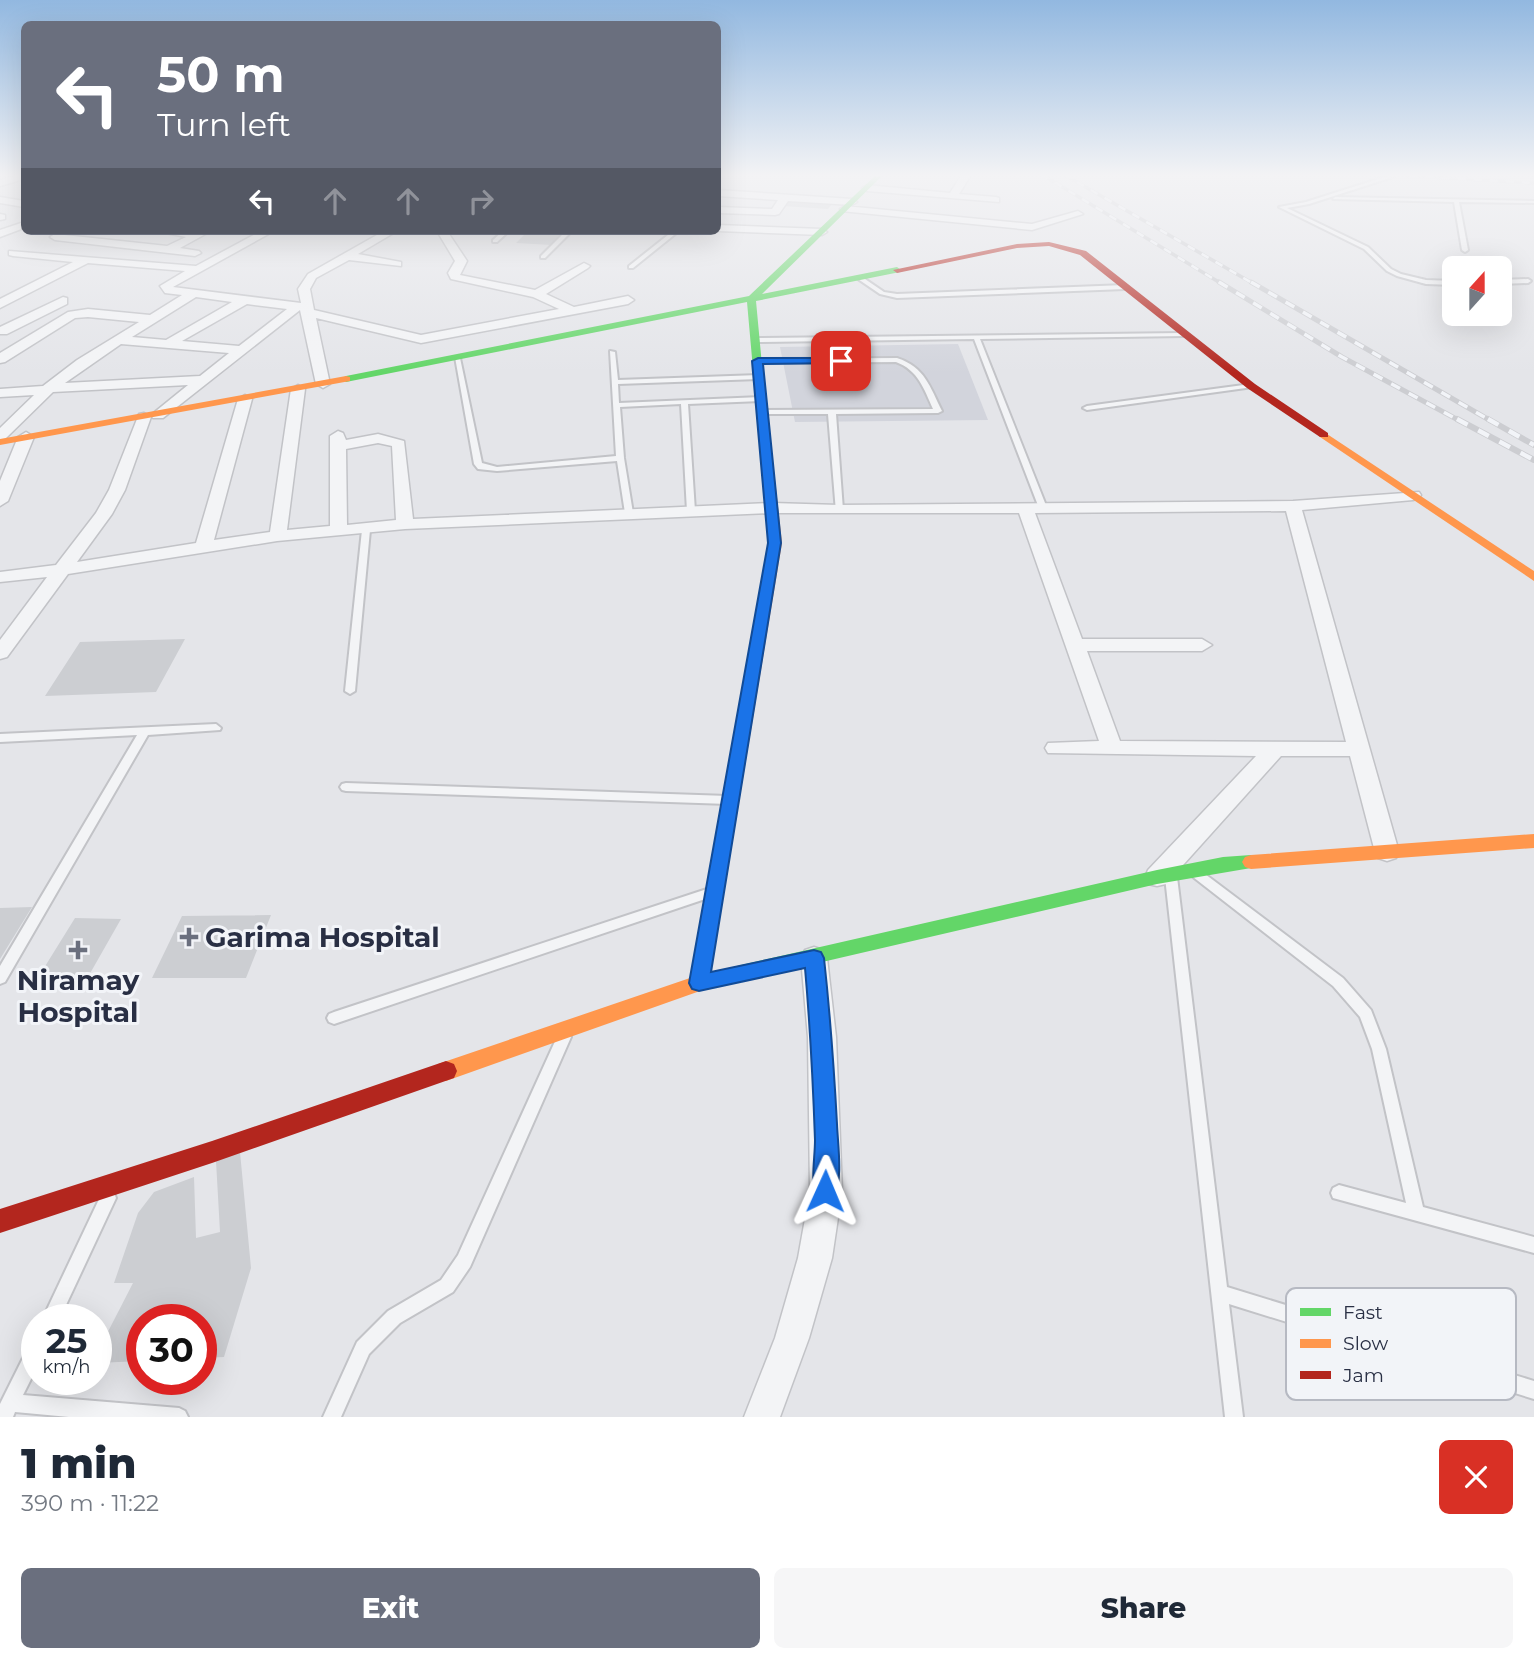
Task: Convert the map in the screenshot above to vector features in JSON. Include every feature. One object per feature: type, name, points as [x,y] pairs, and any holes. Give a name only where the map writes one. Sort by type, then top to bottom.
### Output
[{"type":"street","points":[[0,259],[47,240]]},
{"type":"street","points":[[82,240],[195,253]]},
{"type":"street","points":[[168,250],[188,240]]},
{"type":"street","points":[[251,240],[166,286],[169,290],[192,294],[306,309],[421,339],[628,300]]},
{"type":"street","points":[[323,384],[306,309],[306,283],[312,276],[376,240]]},
{"type":"street","points":[[448,240],[461,261],[454,273],[455,277],[537,294],[571,310]]},
{"type":"street","points":[[751,300],[814,240]]},
{"type":"street","points":[[0,442],[298,389],[1017,246],[1049,244],[1083,253],[1183,335],[1251,386],[1534,577]]},
{"type":"street","points":[[13,253],[196,269]]},
{"type":"street","points":[[347,256],[397,264]]},
{"type":"street","points":[[0,304],[87,260]]},
{"type":"street","points":[[537,294],[584,266]]},
{"type":"street","points":[[0,293],[17,295]]},
{"type":"street","points":[[0,436],[49,389],[82,363],[192,294]]},
{"type":"street","points":[[168,344],[244,300]]},
{"type":"street","points":[[699,983],[775,543],[751,300]]},
{"type":"street","points":[[2,332],[62,301]]},
{"type":"street","points":[[0,653],[104,514],[151,416],[241,350],[306,309]]},
{"type":"street","points":[[0,359],[39,333],[79,313],[151,319]]},
{"type":"street","points":[[2,332],[39,333]]},
{"type":"street","points":[[118,340],[241,350]]},
{"type":"street","points":[[0,393],[202,380]]},
{"type":"street","points":[[278,536],[298,389]]},
{"type":"street","points":[[204,548],[245,399]]},
{"type":"street","points":[[0,500],[26,437]]},
{"type":"street","points":[[339,532],[338,441],[385,439],[399,444],[405,524]]},
{"type":"street","points":[[0,577],[63,572],[278,536],[366,530],[405,524],[772,508],[839,510],[1293,506],[1413,495]]},
{"type":"street","points":[[1293,506],[1387,852]]},
{"type":"street","points":[[1034,508],[1075,645],[1112,748]]},
{"type":"street","points":[[1435,510],[1534,561]]},
{"type":"street","points":[[1075,645],[1202,645]]},
{"type":"street","points":[[1056,748],[1359,749]]},
{"type":"street","points":[[1164,875],[1275,749]]},
{"type":"street","points":[[0,1221],[699,983],[1164,875],[1223,864],[1534,841]]},
{"type":"street","points":[[762,1417],[792,1338],[811,1271],[825,1191],[827,1144],[822,1037],[814,958]]},
{"type":"lane","points":[[543,257],[560,240]]},
{"type":"lane","points":[[631,267],[665,240]]},
{"type":"lane","points":[[1350,240],[1366,248],[1389,270],[1399,275],[1426,282],[1442,283]]},
{"type":"lane","points":[[1463,240],[1465,250]]},
{"type":"lane","points":[[860,278],[882,293],[897,296],[1125,287]]},
{"type":"lane","points":[[1512,282],[1528,281]]},
{"type":"lane","points":[[756,341],[1183,335]]},
{"type":"lane","points":[[977,339],[1034,508]]},
{"type":"lane","points":[[612,352],[620,458],[629,513]]},
{"type":"lane","points":[[457,358],[478,464],[481,467],[496,469],[620,458]]},
{"type":"lane","points":[[614,382],[897,360],[909,363],[920,372],[937,411],[832,412],[762,405],[684,402],[616,405]]},
{"type":"lane","points":[[1087,408],[1251,386]]},
{"type":"lane","points":[[684,402],[691,511]]},
{"type":"lane","points":[[832,412],[839,510]]},
{"type":"lane","points":[[350,691],[366,530]]},
{"type":"lane","points":[[0,738],[216,728]]},
{"type":"lane","points":[[0,978],[145,731]]},
{"type":"lane","points":[[346,787],[730,800]]},
{"type":"lane","points":[[1192,870],[1338,982],[1366,1014],[1378,1049],[1416,1213]]},
{"type":"lane","points":[[1164,875],[1234,1417]]},
{"type":"lane","points":[[334,1018],[714,891]]},
{"type":"lane","points":[[332,1417],[363,1348],[394,1317],[447,1286],[464,1261],[568,1028]]},
{"type":"lane","points":[[58,1304],[116,1183]]},
{"type":"lane","points":[[1339,1193],[1534,1245]]},
{"type":"lane","points":[[1220,1293],[1286,1313]]},
{"type":"lane","points":[[21,1381],[7,1410],[178,1417]]},
{"type":"lane","points":[[1516,1384],[1534,1390]]},
{"type":"shaded area","points":[[958,344],[988,420],[795,422],[780,347]]},
{"type":"building","points":[[519,240],[555,240],[550,245],[516,243]]},
{"type":"building","points":[[185,639],[156,692],[45,696],[80,642]]},
{"type":"building","points":[[32,907],[0,959],[0,908]]},
{"type":"building","points":[[271,915],[246,978],[152,978],[182,916]]},
{"type":"building","points":[[75,918],[121,919],[88,977],[39,976]]},
{"type":"building","points":[[240,1152],[251,1268],[224,1357],[217,1357],[217,1304],[126,1304],[126,1362],[112,1362],[112,1324],[133,1283],[114,1283],[138,1213],[154,1192],[194,1177],[196,1238],[220,1232],[216,1161]]},
{"type":"railway","points":[[1150,240],[1222,284]]},
{"type":"railway","points":[[1178,240],[1254,284]]},
{"type":"railway","points":[[1219,282],[1342,357],[1460,421]]},
{"type":"railway","points":[[1251,282],[1491,421]]},
{"type":"railway","points":[[1457,419],[1534,460]]},
{"type":"railway","points":[[1488,419],[1534,445]]},
{"type":"traffic: fast","points":[[768,470],[751,300],[813,240]]},
{"type":"traffic: fast","points":[[346,379],[897,270]]},
{"type":"traffic: fast","points":[[741,973],[1157,877],[1223,864],[1251,862]]},
{"type":"traffic: slow","points":[[0,442],[346,379]]},
{"type":"traffic: slow","points":[[1324,435],[1534,577]]},
{"type":"traffic: slow","points":[[699,983],[775,543],[768,470]]},
{"type":"traffic: slow","points":[[1251,862],[1534,841]]},
{"type":"traffic: slow","points":[[446,1071],[699,983],[741,973]]},
{"type":"traffic: jam","points":[[897,270],[1017,246],[1049,244],[1083,253],[1251,386],[1324,435]]},
{"type":"traffic: jam","points":[[0,1221],[212,1152],[446,1071]]},
{"type":"place","name":"Garima Hospital","points":[[189,937]]},
{"type":"place","name":"Niramay Hospital","points":[[78,950]]},
{"type":"route","points":[[825,1191],[827,1144],[822,1037],[814,958],[699,983],[775,543],[758,361],[841,361]]}]
